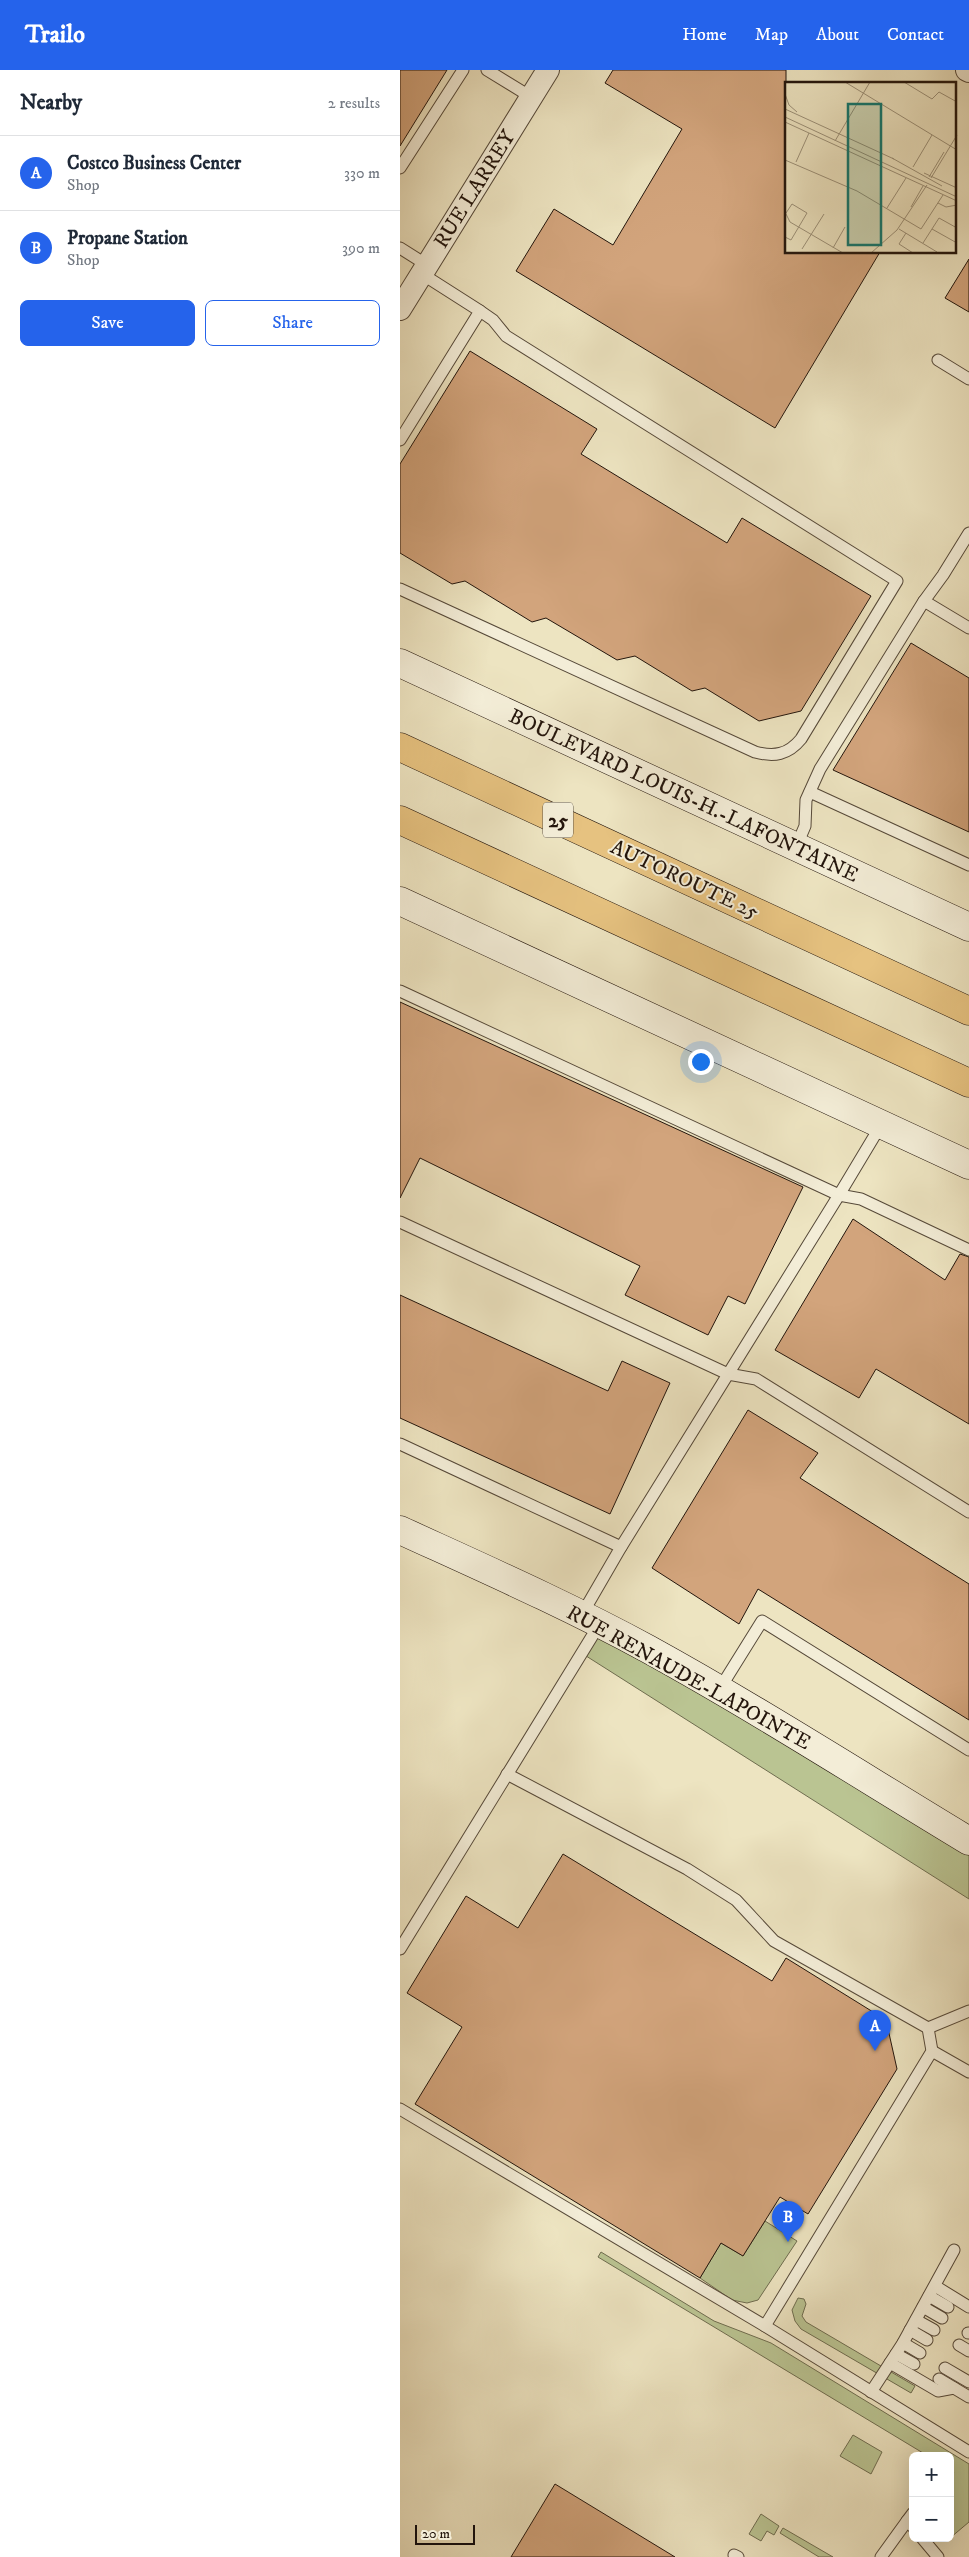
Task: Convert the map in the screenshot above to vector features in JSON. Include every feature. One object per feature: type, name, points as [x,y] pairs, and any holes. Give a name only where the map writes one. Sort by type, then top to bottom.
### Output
[{"type":"highway","name":"AUTOROUTE 25","points":[[400,747],[969,1011]]},
{"type":"highway","points":[[400,820],[969,1083]]},
{"type":"main road","name":"BOULEVARD LOUIS-H.-LAFONTAINE","points":[[400,663],[969,927]]},
{"type":"main road","points":[[400,901],[969,1165]]},
{"type":"main road","name":"RUE RENAUDE-LAPOINTE","points":[[400,1530],[552,1600],[719,1690],[969,1841]]},
{"type":"street","name":"RUE LARREY","points":[[400,309],[548,70]]},
{"type":"lane","points":[[400,168],[463,70]]},
{"type":"lane","points":[[487,70],[531,97]]},
{"type":"lane","points":[[400,248],[424,270],[493,320],[506,336],[898,581],[800,740],[790,751],[772,756],[755,752],[400,589]]},
{"type":"lane","points":[[400,440],[480,311]]},
{"type":"lane","points":[[938,360],[969,379]]},
{"type":"lane","points":[[796,847],[805,829],[806,800],[820,769],[924,601],[943,576],[969,533]]},
{"type":"lane","points":[[924,601],[969,628]]},
{"type":"lane","points":[[810,792],[969,865]]},
{"type":"lane","points":[[400,991],[839,1195],[861,1199],[969,1250]]},
{"type":"lane","points":[[400,1949],[507,1774],[590,1620],[621,1547],[881,1125]]},
{"type":"lane","points":[[400,1222],[728,1374],[756,1379],[969,1512]]},
{"type":"lane","points":[[400,1444],[621,1547]]},
{"type":"lane","points":[[719,1690],[762,1621],[969,1750]]},
{"type":"lane","points":[[507,1774],[687,1869],[736,1900],[774,1941],[928,2028]]},
{"type":"lane","points":[[928,2028],[969,2011]]},
{"type":"lane","points":[[765,2326],[932,2051],[928,2028]]},
{"type":"lane","points":[[932,2051],[969,2072]]},
{"type":"lane","points":[[400,2109],[765,2326],[969,2452]]},
{"type":"lane","points":[[871,2392],[903,2343],[954,2250]]},
{"type":"lane","points":[[932,2291],[948,2307]]},
{"type":"lane","points":[[932,2291],[969,2307]]},
{"type":"lane","points":[[923,2307],[942,2318]]},
{"type":"lane","points":[[913,2325],[931,2335]]},
{"type":"lane","points":[[903,2343],[920,2353]]},
{"type":"lane","points":[[893,2358],[914,2364]]},
{"type":"lane","points":[[893,2358],[938,2391],[954,2388]]},
{"type":"lane","points":[[945,2368],[969,2382]]},
{"type":"lane","points":[[939,2379],[969,2397]]},
{"type":"lane","points":[[881,2557],[909,2522]]},
{"type":"lane","points":[[925,2542],[938,2557]]},
{"type":"green space","points":[[599,1625],[969,1841],[969,1899],[583,1654]]},
{"type":"green space","points":[[765,2221],[797,2241],[758,2300],[747,2303],[732,2300],[700,2278],[721,2243],[743,2256]]},
{"type":"green space","points":[[601,2252],[714,2321],[771,2343],[949,2452],[921,2452],[598,2257]]},
{"type":"green space","points":[[798,2298],[804,2299],[806,2304],[802,2316],[806,2322],[915,2386],[911,2393],[801,2329],[795,2321],[792,2310]]},
{"type":"green space","points":[[853,2435],[882,2452],[871,2474],[840,2456]]},
{"type":"green space","points":[[954,2455],[969,2464],[969,2522],[954,2535]]},
{"type":"green space","points":[[761,2514],[779,2526],[774,2535],[767,2531],[761,2541],[749,2534]]},
{"type":"green space","points":[[783,2528],[833,2557],[819,2557],[780,2533]]},
{"type":"building","points":[[400,70],[447,70],[400,146]]},
{"type":"building","points":[[613,70],[786,70],[785,254],[879,254],[775,428],[516,271],[554,209],[613,245],[682,129],[605,83]]},
{"type":"building","points":[[969,259],[969,312],[945,298]]},
{"type":"building","points":[[470,351],[597,429],[581,454],[727,543],[742,518],[871,596],[801,711],[759,721],[705,688],[692,691],[635,656],[617,660],[546,618],[532,622],[465,581],[452,584],[400,553],[400,464]]},
{"type":"building","points":[[911,643],[969,678],[969,832],[833,770]]},
{"type":"building","points":[[400,1002],[803,1187],[745,1304],[728,1296],[708,1335],[625,1295],[640,1266],[420,1158],[400,1198]]},
{"type":"building","points":[[853,1219],[945,1280],[960,1254],[969,1257],[969,1424],[876,1369],[859,1398],[775,1350]]},
{"type":"building","points":[[400,1295],[608,1391],[622,1361],[670,1383],[610,1514],[400,1418]]},
{"type":"building","points":[[748,1410],[818,1453],[800,1478],[969,1584],[969,1720],[758,1589],[739,1624],[652,1568]]},
{"type":"building","points":[[563,1854],[772,1981],[786,1958],[886,2020],[897,2069],[808,2214],[780,2197],[743,2256],[721,2243],[700,2278],[415,2104],[462,2027],[407,1993],[466,1896],[518,1928]]},
{"type":"building","points":[[555,2484],[675,2557],[511,2557]]},
{"type":"place","name":"Costco Business Center","points":[[875,2051]]},
{"type":"place","name":"Propane Station","points":[[788,2242]]}]
